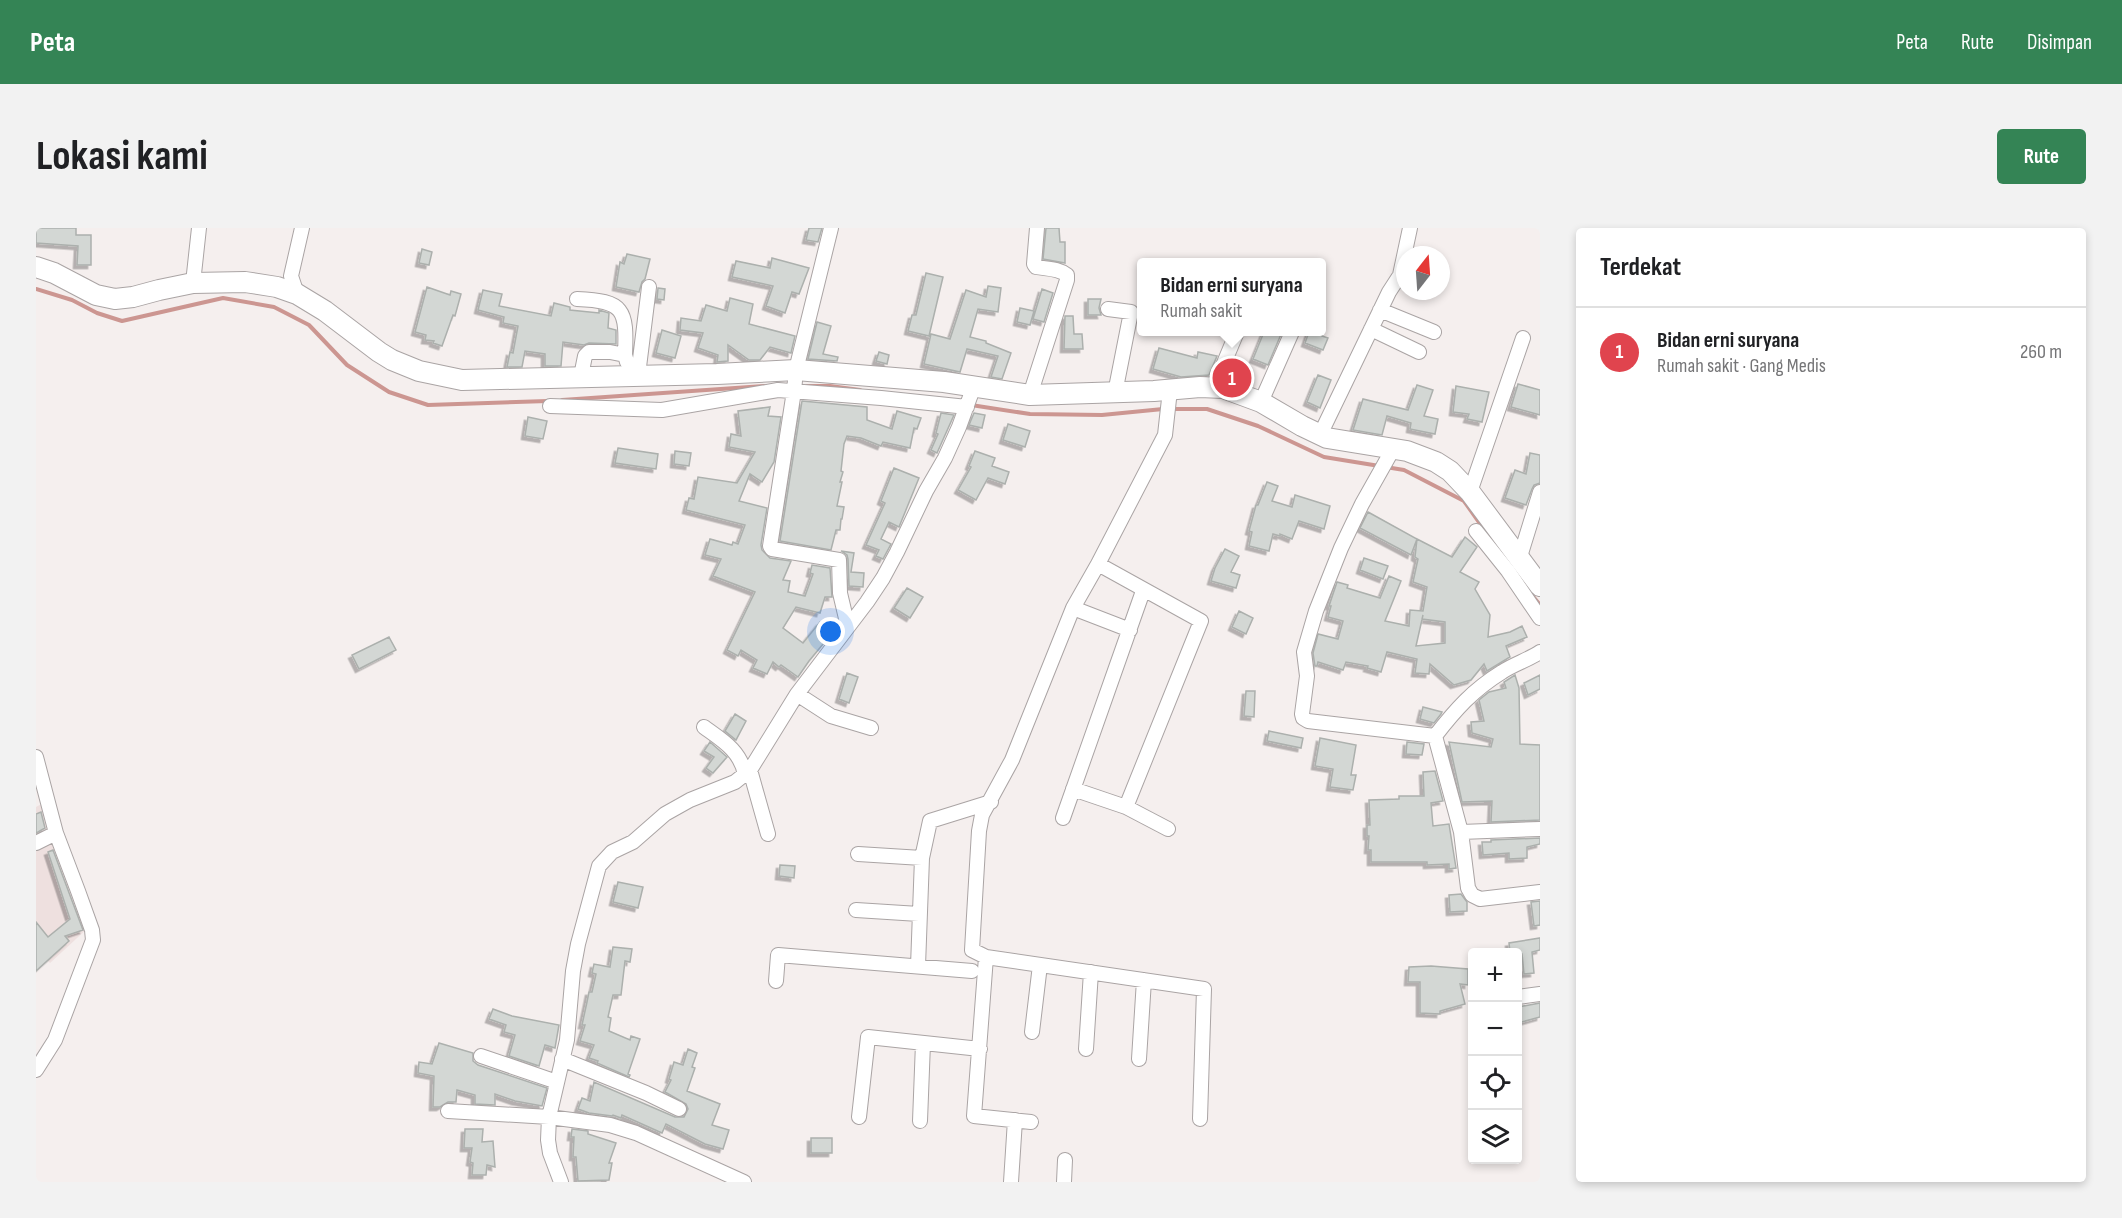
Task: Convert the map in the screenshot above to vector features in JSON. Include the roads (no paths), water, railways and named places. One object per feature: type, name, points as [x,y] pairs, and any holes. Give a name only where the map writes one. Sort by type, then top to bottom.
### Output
[{"type":"street","points":[[193,284],[199,228]]},
{"type":"street","points":[[288,286],[302,228]]},
{"type":"street","points":[[1030,395],[1067,275],[1059,270],[1040,268],[1034,264],[1037,228]]},
{"type":"street","points":[[1320,435],[1389,292],[1400,275],[1410,228]]},
{"type":"street","points":[[830,234],[795,382],[770,547],[839,560],[840,593],[848,627]]},
{"type":"street","points":[[36,267],[54,273],[96,295],[115,299],[193,284],[245,282],[288,286],[379,352],[419,371],[462,380],[717,375],[795,382],[878,375],[970,398],[1214,387],[1247,395],[1320,435],[1392,453],[1407,451],[1436,462],[1450,471],[1470,492],[1540,586]]},
{"type":"street","points":[[633,375],[649,287]]},
{"type":"street","points":[[577,299],[601,300],[615,305],[625,320],[625,355],[633,375]]},
{"type":"street","points":[[1108,309],[1131,312],[1115,393]]},
{"type":"street","points":[[1380,310],[1434,332]]},
{"type":"street","points":[[1371,329],[1419,352]]},
{"type":"street","points":[[1214,387],[1235,336]]},
{"type":"street","points":[[1261,402],[1290,336]]},
{"type":"street","points":[[1470,492],[1523,338]]},
{"type":"street","points":[[581,376],[585,356],[589,352],[625,355]]},
{"type":"street","points":[[550,406],[662,410],[778,390],[795,382]]},
{"type":"street","points":[[1170,390],[1165,435],[1073,608],[1028,722],[991,802],[982,815],[979,831],[972,950],[986,957],[1204,989],[1200,1119]]},
{"type":"street","points":[[561,1182],[550,1153],[549,1118],[567,1040],[573,971],[578,944],[598,866],[612,852],[633,842],[665,814],[690,800],[735,782],[748,772],[797,694],[876,590],[945,458],[970,398]]},
{"type":"street","points":[[1392,453],[1341,548],[1316,611],[1304,652],[1307,676],[1302,714],[1308,721],[1436,736]]},
{"type":"street","points":[[1519,560],[1540,492]]},
{"type":"street","points":[[1476,531],[1508,571],[1540,618]]},
{"type":"street","points":[[1098,564],[1143,591],[1201,621],[1126,807]]},
{"type":"street","points":[[1063,818],[1143,591]]},
{"type":"street","points":[[1073,608],[1130,630]]},
{"type":"street","points":[[1436,736],[1474,691],[1504,670],[1540,652]]},
{"type":"street","points":[[797,694],[831,716],[871,728]]},
{"type":"street","points":[[704,728],[729,745],[744,765],[768,834]]},
{"type":"street","points":[[1436,736],[1461,832],[1468,888],[1472,895],[1480,899],[1540,892]]},
{"type":"street","points":[[36,757],[56,833],[92,930],[93,940],[55,1040],[36,1071]]},
{"type":"street","points":[[1073,789],[1126,807],[1168,829]]},
{"type":"street","points":[[918,966],[922,858],[930,821],[991,802]]},
{"type":"street","points":[[1461,832],[1540,829]]},
{"type":"street","points":[[36,843],[56,833]]},
{"type":"street","points":[[858,854],[922,858]]},
{"type":"street","points":[[856,910],[920,914]]},
{"type":"street","points":[[776,981],[778,955],[972,971]]},
{"type":"street","points":[[986,957],[974,1116],[1031,1122]]},
{"type":"street","points":[[1032,1032],[1040,965]]},
{"type":"street","points":[[1086,1049],[1090,972]]},
{"type":"street","points":[[1139,1059],[1144,980]]},
{"type":"street","points":[[1522,996],[1540,994]]},
{"type":"street","points":[[859,1117],[868,1037],[980,1049]]},
{"type":"street","points":[[920,1121],[923,1043]]},
{"type":"street","points":[[482,1056],[557,1082]]},
{"type":"street","points":[[562,1059],[679,1109]]},
{"type":"street","points":[[448,1111],[549,1118],[623,1128],[744,1182]]},
{"type":"street","points":[[1011,1182],[1015,1120]]},
{"type":"street","points":[[1064,1182],[1065,1160]]},
{"type":"waterway","points":[[36,289],[72,300],[97,313],[122,321],[223,298],[274,307],[309,325],[347,365],[389,392],[428,405],[548,401]]},
{"type":"waterway","points":[[562,400],[764,386]]},
{"type":"waterway","points":[[807,386],[860,390]]},
{"type":"waterway","points":[[971,405],[1030,414],[1102,415],[1163,409]]},
{"type":"waterway","points":[[1171,409],[1207,409],[1258,426],[1324,457],[1404,470],[1464,501],[1493,542]]},
{"type":"waterway","points":[[1531,594],[1540,605]]},
{"type":"place","name":"Bidan erni suryana","points":[[1232,378]]}]
